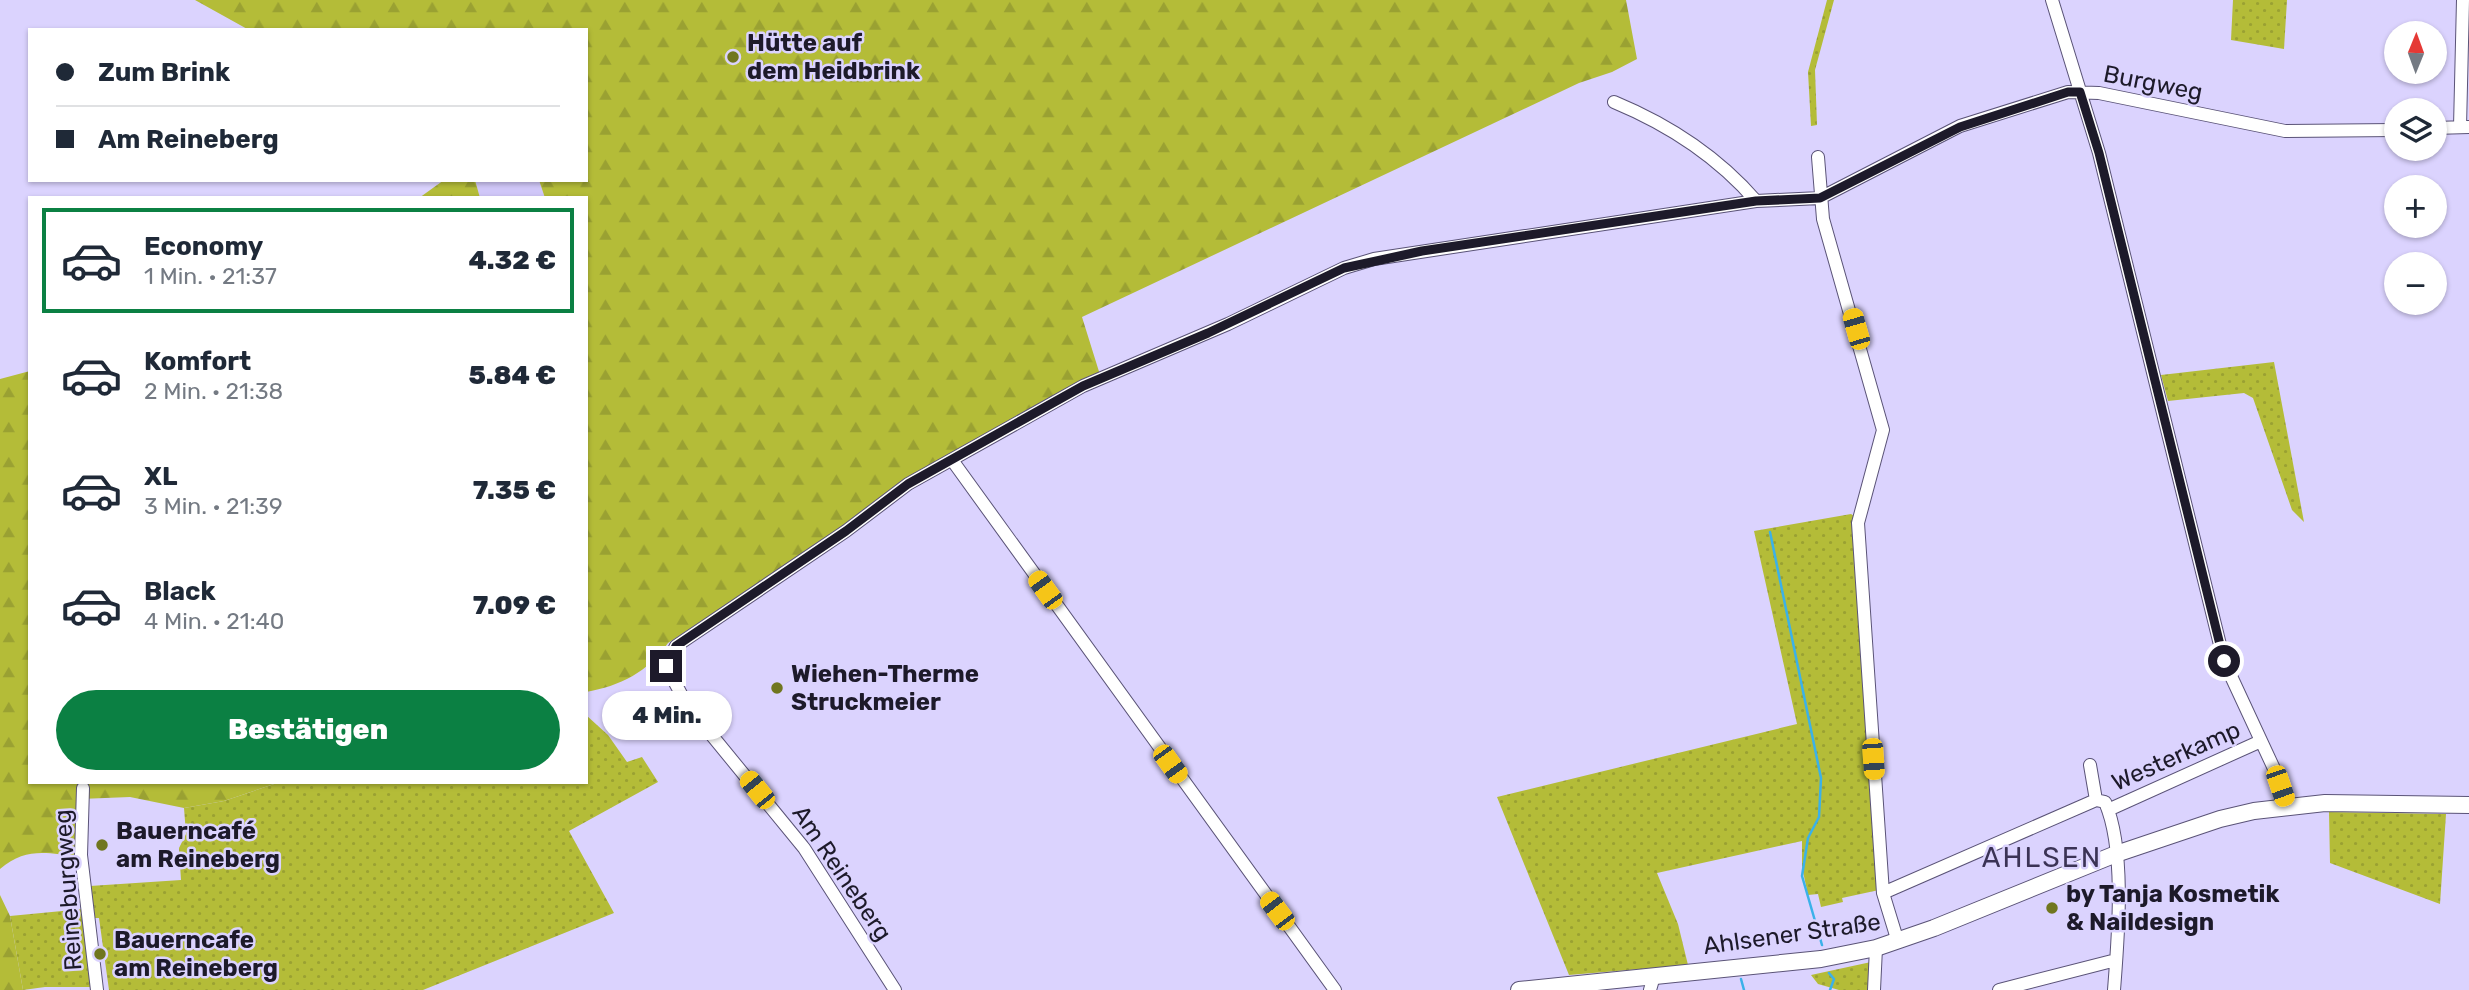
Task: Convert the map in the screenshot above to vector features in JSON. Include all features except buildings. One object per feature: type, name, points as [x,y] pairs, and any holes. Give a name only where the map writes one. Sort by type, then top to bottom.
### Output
[{"type":"main road","name":"Ahlsener Straße","points":[[1519,990],[1652,983],[1821,959],[1876,948],[1898,942],[2192,826],[2286,806],[2367,802],[2469,806]]},
{"type":"street","points":[[2052,0],[2099,153],[2224,661],[2236,692],[2261,741],[2286,806]]},
{"type":"street","points":[[2447,128],[2465,127],[2463,0]]},
{"type":"street","name":"Burgweg","points":[[1104,380],[1344,268],[1374,259],[1756,201],[1820,198],[1960,127],[2055,95],[2099,93],[2285,131],[2384,130]]},
{"type":"street","points":[[1614,102],[1661,122],[1739,182],[1756,201]]},
{"type":"street","points":[[1818,157],[1820,198],[1883,430],[1858,523],[1883,893],[1898,942]]},
{"type":"street","name":"Am Reineberg","points":[[895,990],[804,848],[687,705],[666,666],[676,646],[846,531],[908,484],[1083,386],[1104,380]]},
{"type":"street","points":[[952,460],[1335,990]]},
{"type":"street","name":"Westerkamp","points":[[2109,810],[2261,741]]},
{"type":"street","name":"Westerkamp","points":[[2090,765],[2096,800]]},
{"type":"street","name":"Reineburgweg","points":[[83,788],[81,855],[97,990]]},
{"type":"street","name":"Westerkamp","points":[[1883,893],[2096,800],[2105,802],[2109,810],[2116,855],[2119,908],[2114,990]]},
{"type":"street","points":[[1874,990],[1876,948]]},
{"type":"street","points":[[1999,990],[2116,960]]},
{"type":"shaded area","points":[[476,182],[540,182],[544,196],[479,196]]},
{"type":"green space","points":[[195,0],[1626,0],[1637,59],[1612,72],[1579,83],[1082,317],[1101,378],[843,529],[668,643],[642,670],[622,682],[588,692],[588,196],[544,196],[540,182],[588,182],[588,28],[245,28]]},
{"type":"green space","points":[[1827,0],[1834,0],[1815,70],[1817,125],[1811,126],[1808,72]]},
{"type":"green space","points":[[2233,0],[2287,0],[2284,49],[2231,40]]},
{"type":"green space","points":[[441,182],[476,182],[479,196],[422,196]]},
{"type":"green space","points":[[2274,362],[2304,522],[2292,510],[2253,398],[2244,393],[2168,401],[2161,375]]},
{"type":"green space","points":[[28,372],[28,784],[274,784],[224,801],[184,808],[130,797],[80,799],[79,857],[47,853],[28,854],[0,869],[0,379]]},
{"type":"green space","points":[[1851,514],[1854,516],[1879,890],[1842,898],[1843,902],[1821,907],[1818,894],[1808,895],[1802,867],[1802,841],[1657,873],[1678,924],[1688,965],[1569,975],[1497,797],[1797,724],[1754,531]]},
{"type":"green space","points":[[588,717],[608,735],[627,762],[642,757],[658,782],[569,831],[614,913],[423,990],[109,990],[99,918],[91,918],[90,886],[181,880],[179,848],[186,834],[184,808],[224,801],[274,784],[588,784]]},
{"type":"green space","points":[[2329,812],[2446,814],[2440,904],[2330,863]]},
{"type":"green space","points":[[0,895],[10,916],[23,990],[0,990]]},
{"type":"green space","points":[[83,909],[91,987],[23,990],[10,916]]},
{"type":"green space","points":[[1871,962],[1871,990],[1839,990],[1818,984],[1811,975]]},
{"type":"waterway","points":[[1770,532],[1821,778],[1819,817],[1808,838],[1802,876],[1822,945]]},
{"type":"waterway","points":[[1829,973],[1834,979],[1830,990]]},
{"type":"waterway","points":[[1741,979],[1744,990]]},
{"type":"place","name":"Hütte auf dem Heidbrink","points":[[733,57]]},
{"type":"place","name":"Wiehen-Therme Struckmeier","points":[[777,688]]},
{"type":"place","name":"Bauerncafé am Reineberg","points":[[102,845]]},
{"type":"place","name":"by Tanja Kosmetik & Naildesign","points":[[2052,908]]},
{"type":"place","name":"Bauerncafe am Reineberg","points":[[100,954]]},
{"type":"district","name":"AHLSEN","points":[[2042,857]]},
{"type":"route","points":[[666,666],[676,646],[846,531],[908,484],[1083,386],[1104,380],[1208,333],[1344,268],[1374,259],[1422,251],[1756,201],[1820,198],[1835,193],[1960,127],[2068,92],[2080,92],[2099,153],[2159,406],[2224,661]]}]
